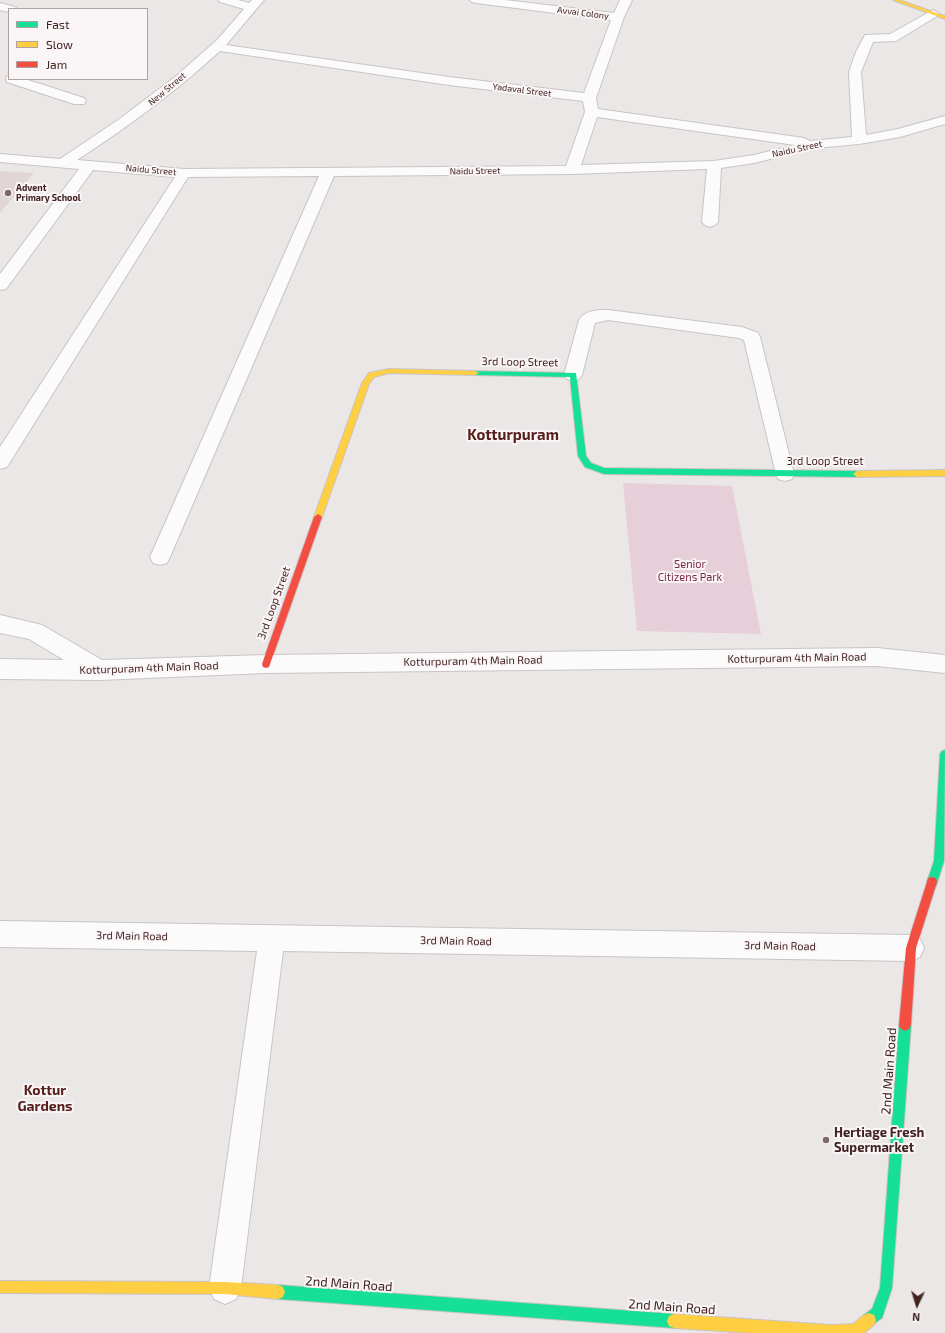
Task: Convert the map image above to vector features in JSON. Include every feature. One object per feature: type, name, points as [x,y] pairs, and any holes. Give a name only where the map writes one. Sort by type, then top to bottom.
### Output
[{"type":"street","points":[[224,0],[254,4]]},
{"type":"street","name":"Avvai Colony","points":[[476,0],[618,17]]},
{"type":"street","points":[[572,170],[592,112],[589,98],[618,17],[626,0]]},
{"type":"street","points":[[895,0],[945,18]]},
{"type":"street","name":"New Street","points":[[63,163],[95,143],[156,99],[217,47],[254,4]]},
{"type":"street","points":[[859,140],[855,72],[869,38],[892,38],[933,14]]},
{"type":"street","name":"Yadaval Street","points":[[217,47],[449,81],[589,98]]},
{"type":"street","points":[[15,80],[79,101]]},
{"type":"street","points":[[592,112],[815,144]]},
{"type":"street","name":"Naidu Street","points":[[0,158],[184,174],[572,170],[714,165],[754,159],[815,144],[859,140],[900,132],[945,120]]},
{"type":"street","points":[[0,285],[89,165]]},
{"type":"street","points":[[710,222],[714,165]]},
{"type":"street","points":[[160,558],[328,173]]},
{"type":"street","points":[[0,462],[184,174]]},
{"type":"street","points":[[573,375],[587,320],[595,316],[608,315],[742,333],[752,337],[785,474]]},
{"type":"street","name":"3rd Loop Street","points":[[266,664],[366,382],[372,375],[389,371],[573,375],[582,456],[585,463],[590,467],[604,471],[785,474],[945,473]]},
{"type":"street","points":[[0,624],[34,631],[100,670]]},
{"type":"street","name":"Kotturpuram 4th Main Road","points":[[0,669],[100,670],[266,664],[877,657],[945,664]]},
{"type":"street","name":"2nd Main Road","points":[[0,1287],[225,1288],[823,1331],[856,1331],[877,1314],[886,1288],[911,948],[942,861],[945,754]]},
{"type":"street","name":"3rd Main Road","points":[[0,934],[911,948]]},
{"type":"street","points":[[225,1288],[272,938]]},
{"type":"shaded area","name":"Advent Primary School","points":[[0,171],[34,173],[0,213]]},
{"type":"green space","name":"Senior Citizens Park","points":[[623,483],[732,486],[761,634],[637,631]]},
{"type":"traffic: fast","points":[[475,373],[573,375],[582,456],[588,465],[604,471],[857,474]]},
{"type":"traffic: fast","points":[[932,882],[939,861],[945,754]]},
{"type":"traffic: fast","points":[[869,1320],[877,1313],[886,1288],[905,1025]]},
{"type":"traffic: fast","points":[[278,1292],[674,1321]]},
{"type":"traffic: slow","points":[[895,0],[945,18]]},
{"type":"traffic: slow","points":[[318,517],[366,383],[372,375],[389,371],[475,373]]},
{"type":"traffic: slow","points":[[857,474],[945,473]]},
{"type":"traffic: slow","points":[[0,1287],[225,1288],[278,1292]]},
{"type":"traffic: slow","points":[[674,1321],[831,1332],[856,1331],[869,1320]]},
{"type":"traffic: jam","points":[[266,664],[318,517]]},
{"type":"traffic: jam","points":[[905,1025],[911,948],[932,882]]},
{"type":"place","name":"Advent Primary School","points":[[8,193]]},
{"type":"place","name":"Hertiage Fresh Supermarket","points":[[826,1140]]},
{"type":"district","name":"Kotturpuram","points":[[513,435]]},
{"type":"district","name":"Kottur Gardens","points":[[45,1098]]}]
